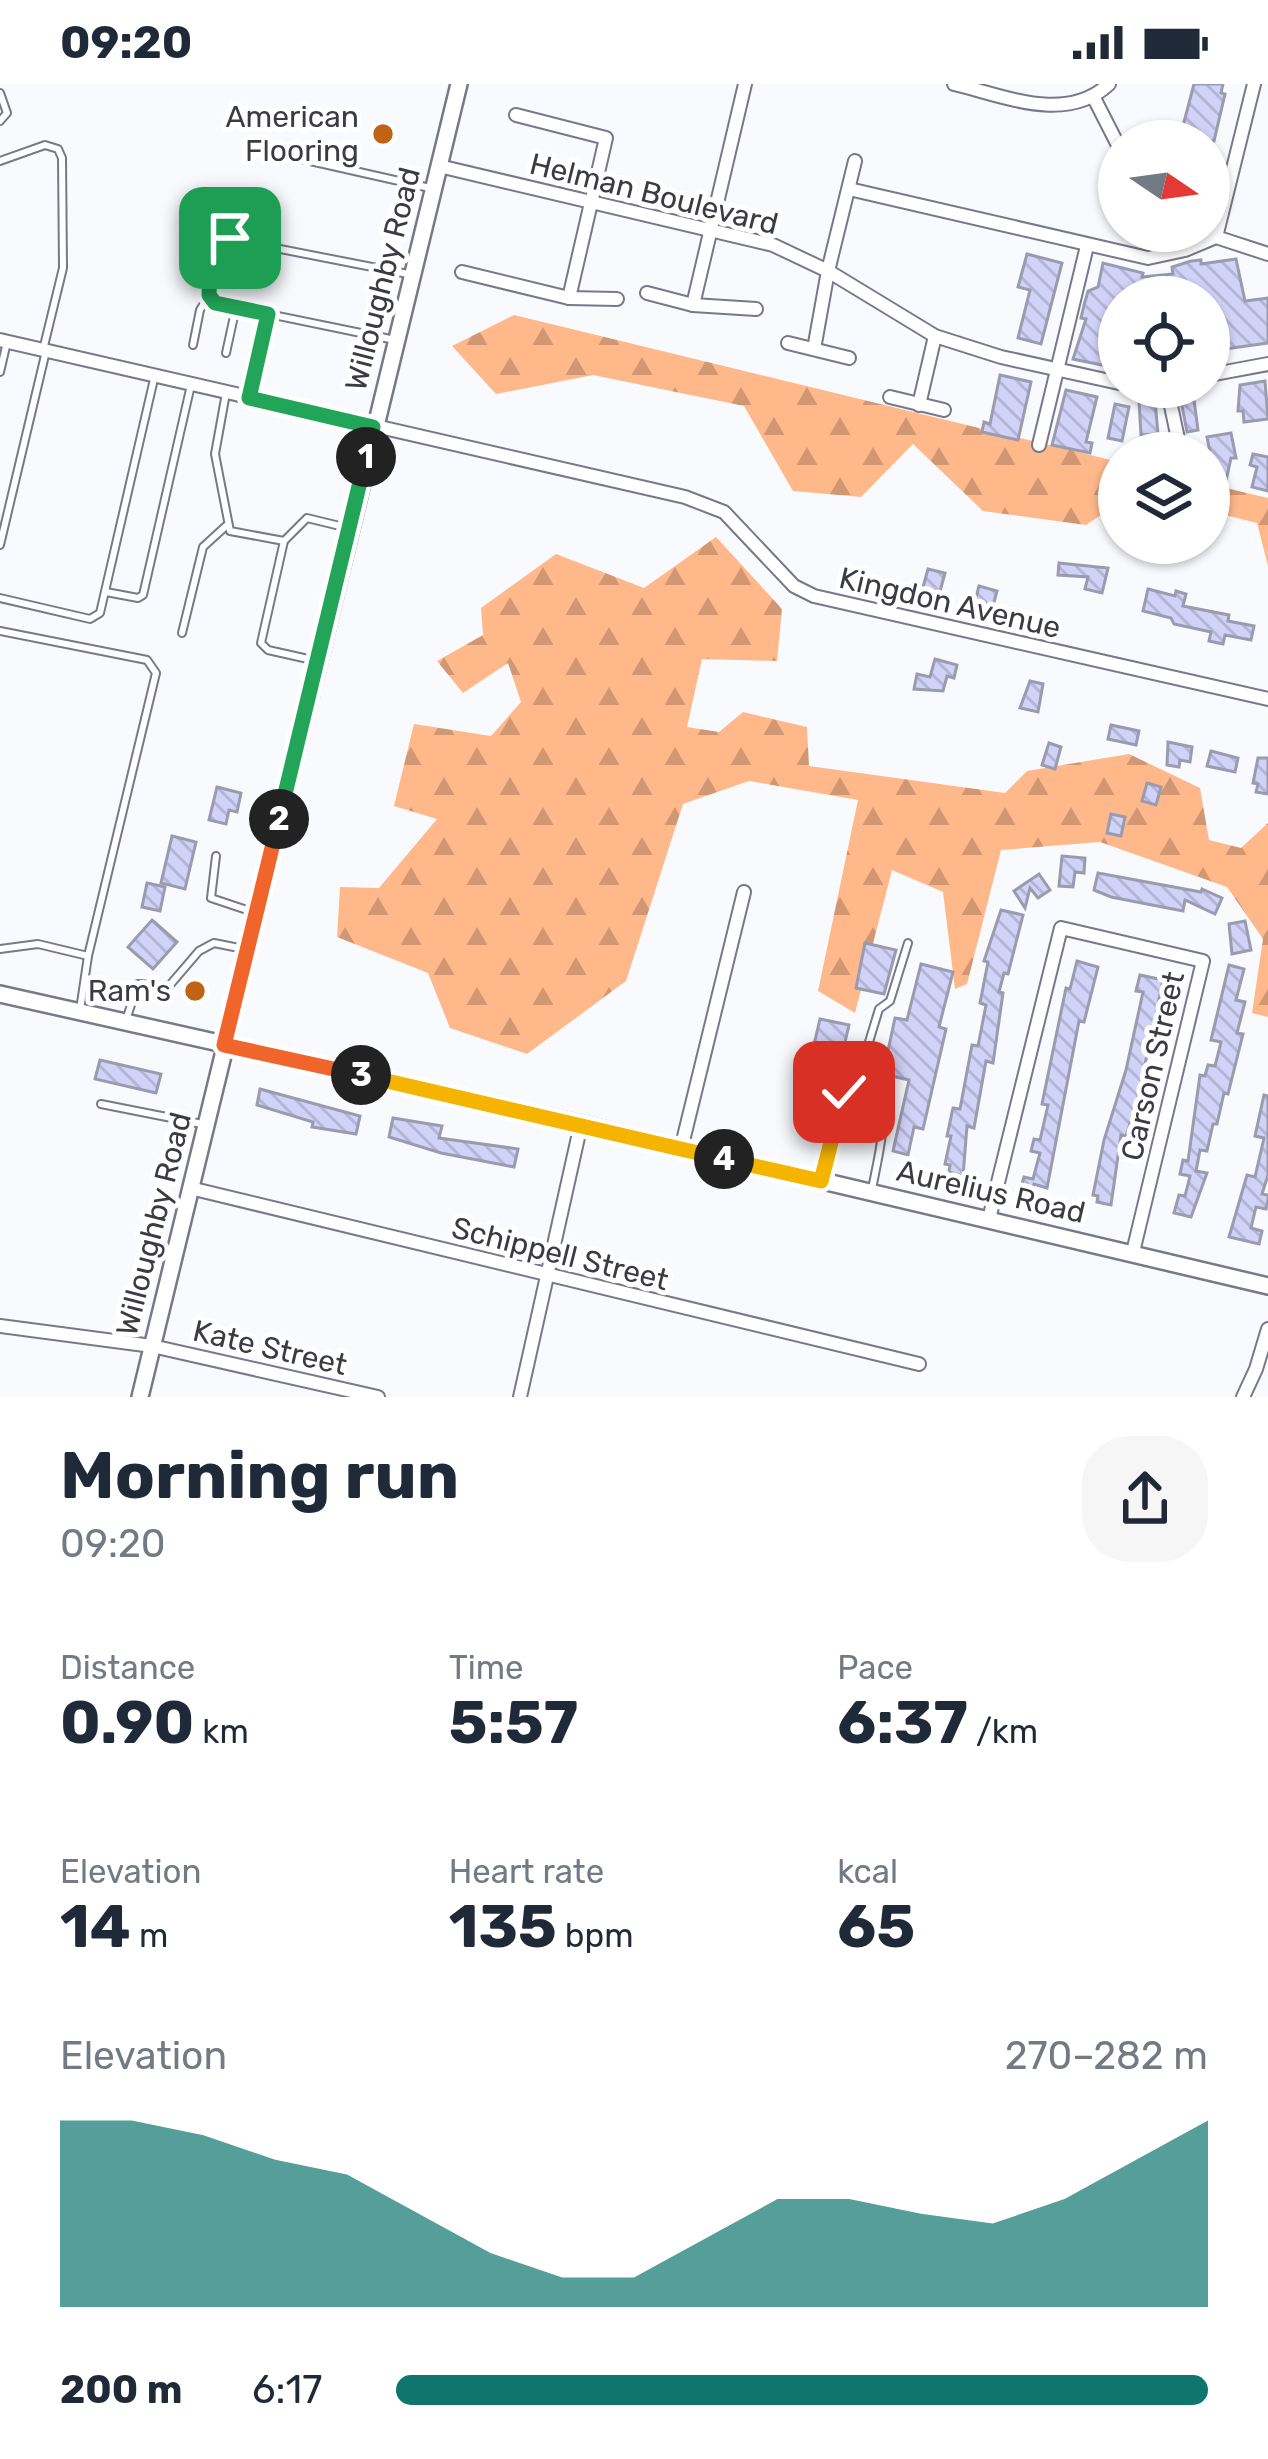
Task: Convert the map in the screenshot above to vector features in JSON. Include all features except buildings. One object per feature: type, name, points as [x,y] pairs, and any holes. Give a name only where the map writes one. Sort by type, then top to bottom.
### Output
[{"type":"street","name":"Willoughby Road","points":[[140,1397],[458,84]]},
{"type":"street","points":[[693,305],[745,84]]},
{"type":"street","points":[[954,84],[1070,106],[1094,98],[1109,84]]},
{"type":"street","points":[[1230,181],[1254,84]]},
{"type":"street","points":[[1094,98],[1105,120]]},
{"type":"street","points":[[516,116],[606,138],[569,298]]},
{"type":"street","points":[[814,349],[855,161]]},
{"type":"street","name":"Helman Boulevard","points":[[439,166],[773,245],[828,271],[935,336],[1098,379]]},
{"type":"street","points":[[849,189],[1098,248]]},
{"type":"street","points":[[1230,242],[1268,254]]},
{"type":"street","points":[[1039,445],[1087,246]]},
{"type":"street","points":[[1120,252],[1148,257],[1174,252]]},
{"type":"street","points":[[462,272],[569,298],[617,299]]},
{"type":"street","points":[[647,293],[693,305],[757,309]]},
{"type":"street","points":[[919,405],[935,336]]},
{"type":"street","name":"Kingdon Avenue","points":[[3,341],[685,497],[724,512],[794,586],[814,596],[1268,699]]},
{"type":"street","points":[[788,343],[849,358]]},
{"type":"street","points":[[1230,371],[1268,364]]},
{"type":"street","points":[[890,397],[944,410]]},
{"type":"street","points":[[681,1149],[745,892]]},
{"type":"street","name":"Carson Street","points":[[989,1219],[1061,928],[1203,961],[1133,1252]]},
{"type":"street","name":"Aurelius Road","points":[[0,994],[581,1124],[1268,1286]]},
{"type":"street","points":[[520,1397],[581,1124]]},
{"type":"street","name":"Schippell Street","points":[[190,1188],[919,1364]]},
{"type":"street","name":"Kate Street","points":[[0,1326],[152,1346],[378,1397]]},
{"type":"street","points":[[1243,1397],[1268,1329]]},
{"type":"lane","points":[[0,93],[7,113],[0,122]]},
{"type":"lane","points":[[0,161],[45,145],[58,149],[62,158],[63,268],[0,545]]},
{"type":"lane","points":[[297,158],[434,189]]},
{"type":"lane","points":[[193,345],[218,244],[230,238],[411,275]]},
{"type":"lane","points":[[209,295],[215,303],[395,340]]},
{"type":"lane","points":[[226,353],[236,307]]},
{"type":"lane","points":[[249,398],[268,314]]},
{"type":"lane","points":[[0,372],[3,341]]},
{"type":"lane","points":[[0,598],[90,619],[100,613],[155,376]]},
{"type":"lane","points":[[105,592],[143,595],[191,385]]},
{"type":"lane","points":[[182,633],[203,548],[226,526],[228,514],[215,454],[226,393]]},
{"type":"lane","points":[[316,661],[268,650],[261,643],[284,541],[307,518],[349,528]]},
{"type":"lane","points":[[226,526],[230,531],[284,541]]},
{"type":"lane","points":[[0,631],[147,660],[156,673],[88,956],[80,1010]]},
{"type":"lane","points":[[216,856],[211,898],[256,913]]},
{"type":"lane","points":[[126,1021],[138,984],[169,986],[199,951],[214,943],[248,950]]},
{"type":"lane","points":[[855,1088],[879,1009],[890,1001],[908,943]]},
{"type":"lane","points":[[0,949],[38,944],[88,956]]},
{"type":"lane","points":[[821,1181],[844,1092],[855,1088],[881,1094],[883,1102],[872,1192]]},
{"type":"lane","points":[[101,1104],[206,1124]]},
{"type":"green space","points":[[514,315],[1098,457],[1098,517],[1086,525],[983,511],[913,444],[861,497],[793,491],[744,406],[593,375],[496,394],[452,346]]},
{"type":"green space","points":[[1230,489],[1268,498],[1268,566],[1257,523],[1230,516]]},
{"type":"green space","points":[[716,537],[782,609],[777,661],[702,659],[687,727],[719,732],[743,712],[807,727],[809,766],[1005,793],[1027,771],[1129,754],[1200,788],[1209,840],[1241,848],[1268,823],[1268,1017],[1252,1013],[1263,939],[1227,887],[1100,842],[1001,850],[967,984],[955,989],[943,892],[892,870],[855,1013],[818,991],[858,800],[749,781],[683,804],[626,981],[527,1054],[450,1028],[428,973],[337,937],[340,887],[379,888],[437,819],[394,806],[414,724],[491,736],[521,702],[508,663],[463,693],[437,661],[483,635],[481,608],[556,554],[644,588]]},
{"type":"place","name":"American Flooring","points":[[383,134]]},
{"type":"place","name":"Ram's","points":[[195,991]]},
{"type":"route","points":[[230,238],[218,244],[209,295],[215,303],[268,314],[249,398],[373,427],[224,1045],[821,1181],[844,1092]]}]
